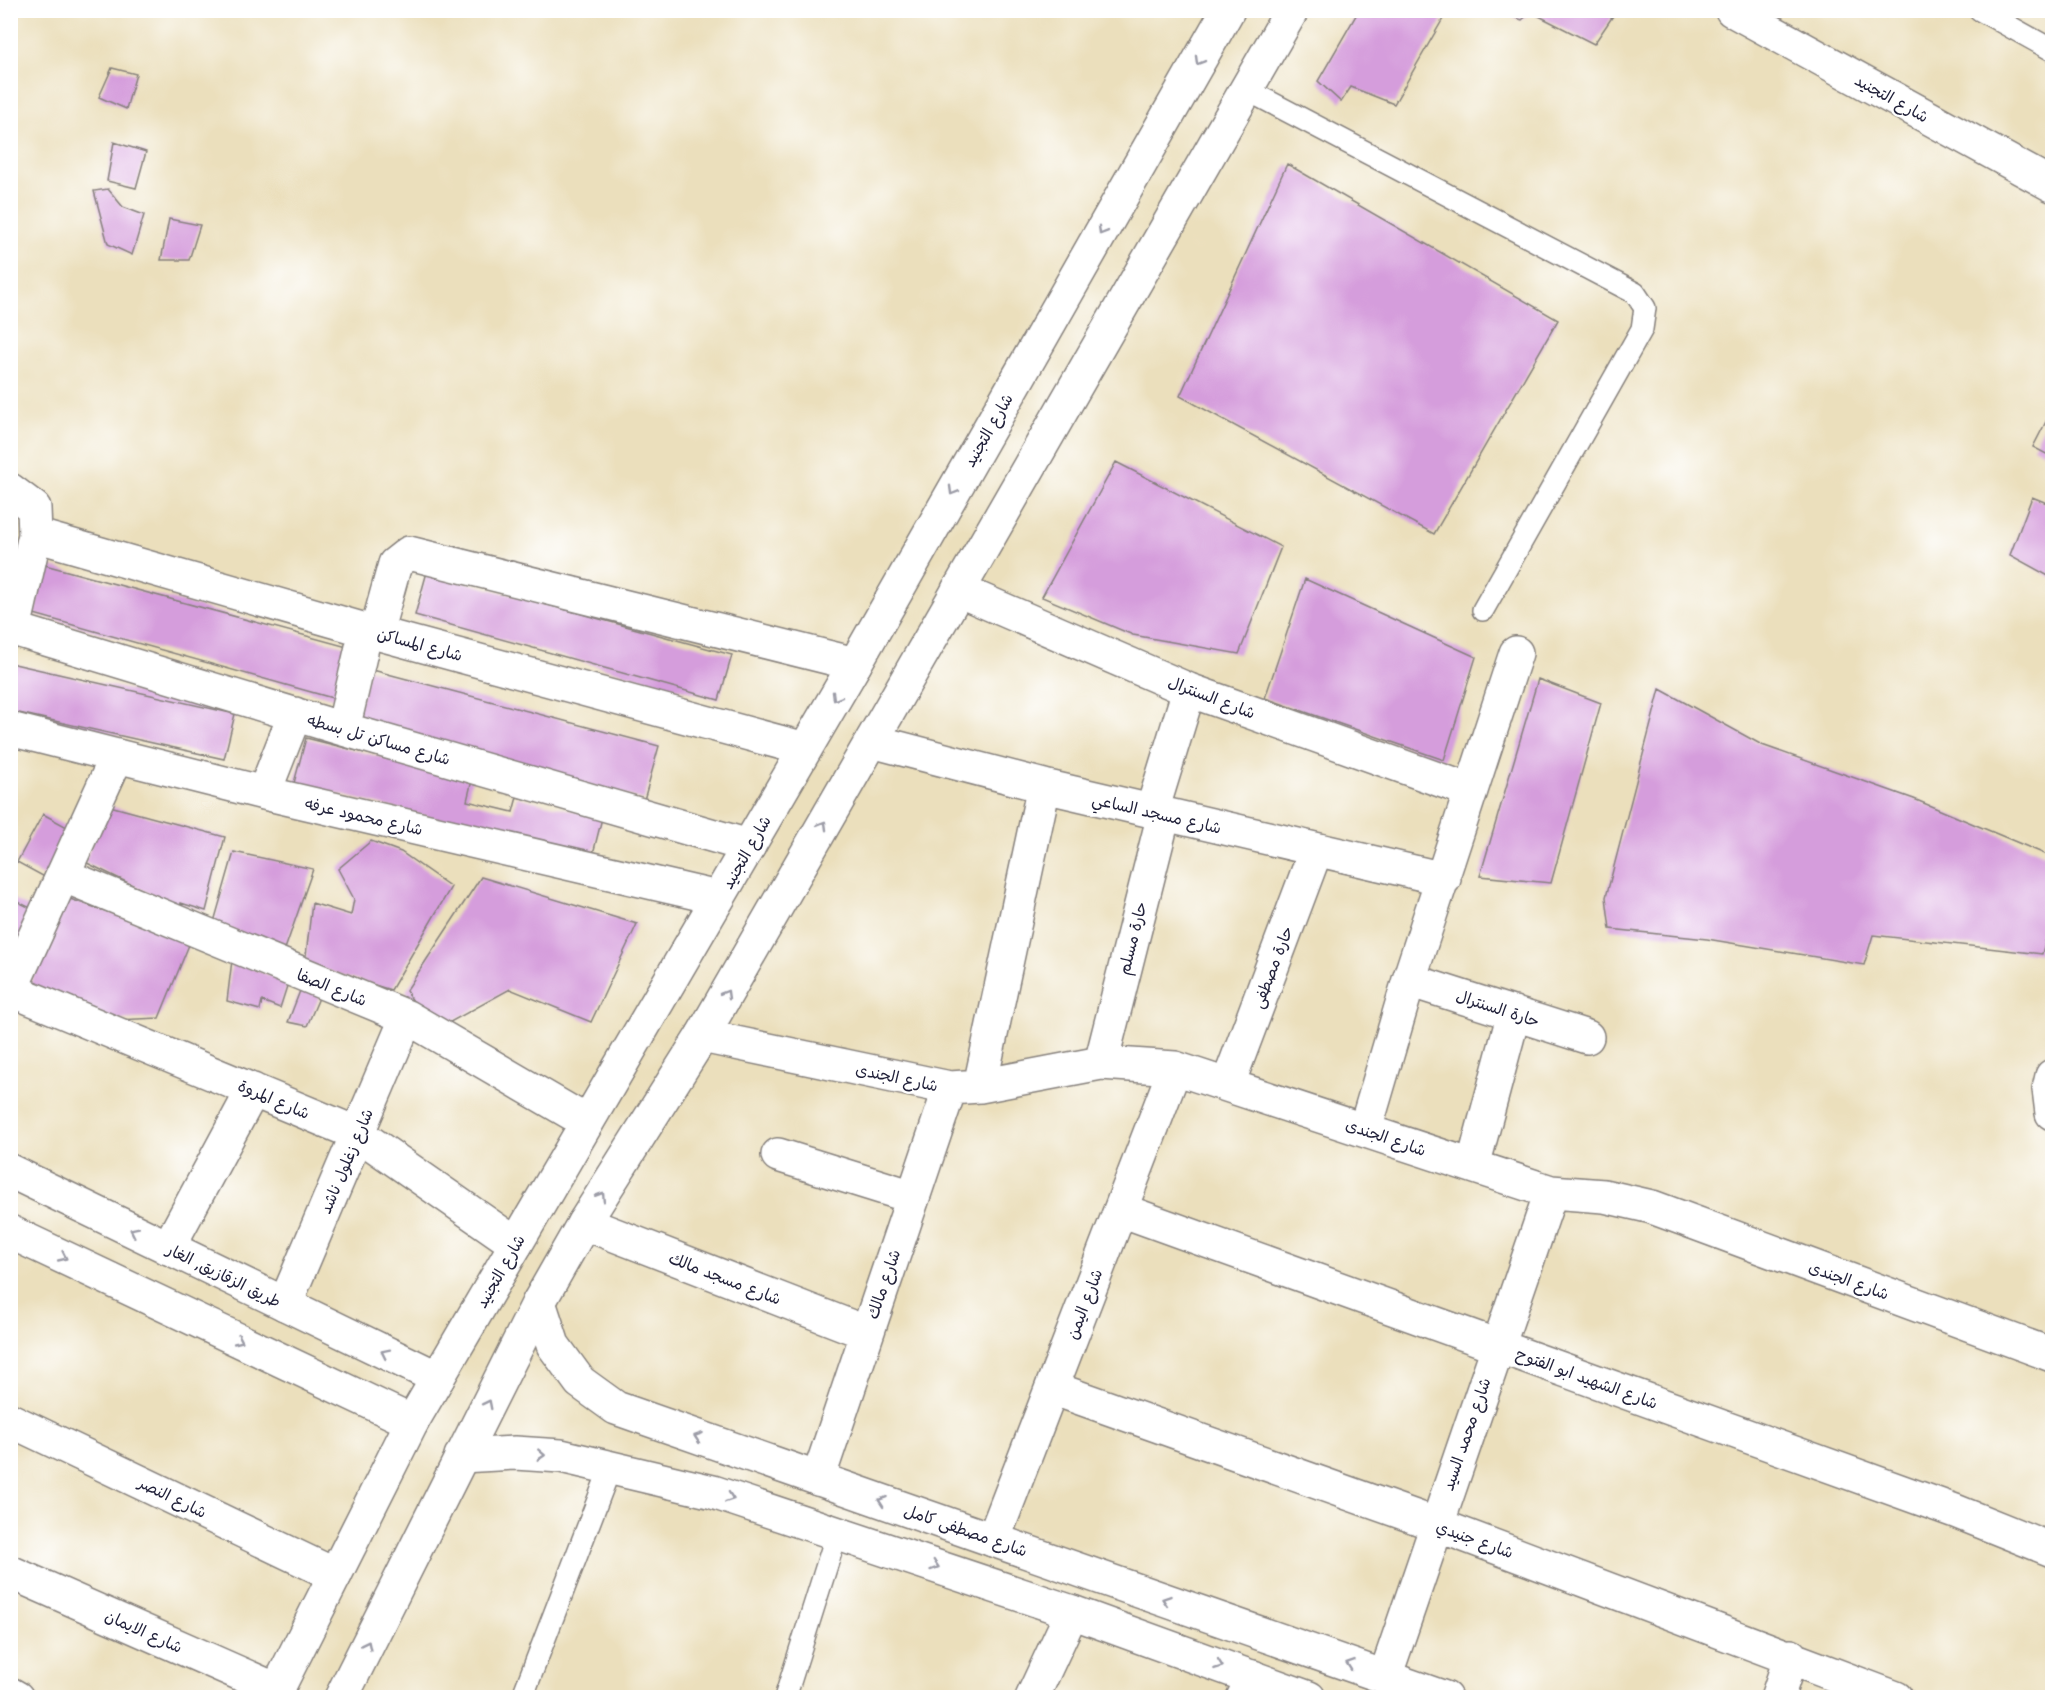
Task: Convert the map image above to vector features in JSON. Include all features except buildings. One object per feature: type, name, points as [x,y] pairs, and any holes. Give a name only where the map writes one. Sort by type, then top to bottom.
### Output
[{"type":"main road","name":"شارع التجنيد","points":[[275,1694],[412,1422],[855,664],[1228,10]]},
{"type":"main road","points":[[341,1698],[539,1302],[584,1224],[702,1036],[1292,10]]},
{"type":"main road","name":"شارع التجنيد","points":[[1732,10],[2052,185]]},
{"type":"main road","points":[[10,490],[34,508],[35,535],[12,628]]},
{"type":"main road","name":"شارع المساكن","points":[[35,535],[371,631],[805,749]]},
{"type":"main road","points":[[343,729],[371,631],[395,564],[409,553],[855,664]]},
{"type":"main road","name":"شارع السنترال","points":[[958,590],[1189,690],[1471,791]]},
{"type":"main road","name":"شارع مساكن تل بسطه","points":[[12,628],[343,729],[749,846]]},
{"type":"main road","points":[[1365,1130],[1409,980],[1444,879],[1516,653]]},
{"type":"main road","name":"حارة مسلم","points":[[1101,1063],[1158,813],[1189,690]]},
{"type":"main road","points":[[264,793],[295,714]]},
{"type":"main road","name":"شارع محمود عرفه","points":[[10,729],[264,793],[718,898]]},
{"type":"main road","name":"شارع مسجد الساعي","points":[[872,741],[1044,786],[1444,879]]},
{"type":"main road","points":[[11,990],[65,876],[117,756]]},
{"type":"main road","name":"شارع مالك","points":[[804,1522],[913,1197],[965,1088],[1044,786]]},
{"type":"main road","name":"حارة مصطفى","points":[[1228,1084],[1316,850]]},
{"type":"main road","name":"شارع الصفا","points":[[65,876],[407,1017],[587,1122]]},
{"type":"main road","name":"حارة السنترال","points":[[1409,980],[1587,1037]]},
{"type":"main road","name":"شارع المروة","points":[[11,990],[358,1134],[516,1244]]},
{"type":"main road","points":[[1473,1166],[1514,1013]]},
{"type":"main road","name":"شارع زغلول ناشد","points":[[285,1304],[407,1017]]},
{"type":"main road","name":"شارع الجندى","points":[[702,1036],[965,1088],[1101,1063],[1175,1068],[1551,1192],[1604,1196],[1652,1207],[2052,1355]]},
{"type":"main road","name":"شارع اليمن","points":[[993,1540],[1175,1068]]},
{"type":"main road","points":[[2052,1076],[2049,1089],[2052,1113]]},
{"type":"main road","points":[[168,1248],[253,1090]]},
{"type":"main road","points":[[778,1155],[913,1197]]},
{"type":"main road","name":"طريق الزقازيق, الغار","points":[[10,1171],[438,1378]]},
{"type":"main road","name":"شارع محمد السيد","points":[[1381,1687],[1435,1524],[1551,1192]]},
{"type":"main road","name":"شارع الشهيد ابو الفتوح","points":[[1121,1210],[1955,1511],[2052,1550]]},
{"type":"main road","name":"شارع مسجد مالك","points":[[584,1224],[867,1332]]},
{"type":"main road","points":[[10,1232],[412,1422]]},
{"type":"main road","name":"شارع مصطفى كامل","points":[[539,1302],[553,1345],[580,1382],[616,1408],[993,1540],[1381,1687],[1444,1698]]},
{"type":"main road","name":"شارع جنيدي","points":[[1052,1388],[1435,1524],[1791,1656],[1896,1698]]},
{"type":"main road","name":"شارع النصر","points":[[10,1420],[335,1575]]},
{"type":"main road","points":[[461,1456],[514,1453],[561,1456],[713,1492],[1072,1612],[1248,1687],[1309,1698]]},
{"type":"main road","name":"شارع الايمان","points":[[10,1572],[275,1694]]},
{"type":"main road","points":[[1032,1698],[1072,1612]]},
{"type":"main road","points":[[1777,1698],[1791,1656]]},
{"type":"main road","points":[[10,1694],[17,1698]]},
{"type":"lane","points":[[1980,10],[2051,46]]},
{"type":"lane","points":[[1246,90],[1635,293],[1645,308],[1642,329],[1483,610]]},
{"type":"lane","points":[[522,1698],[610,1466]]},
{"type":"lane","points":[[785,1698],[837,1533]]}]
